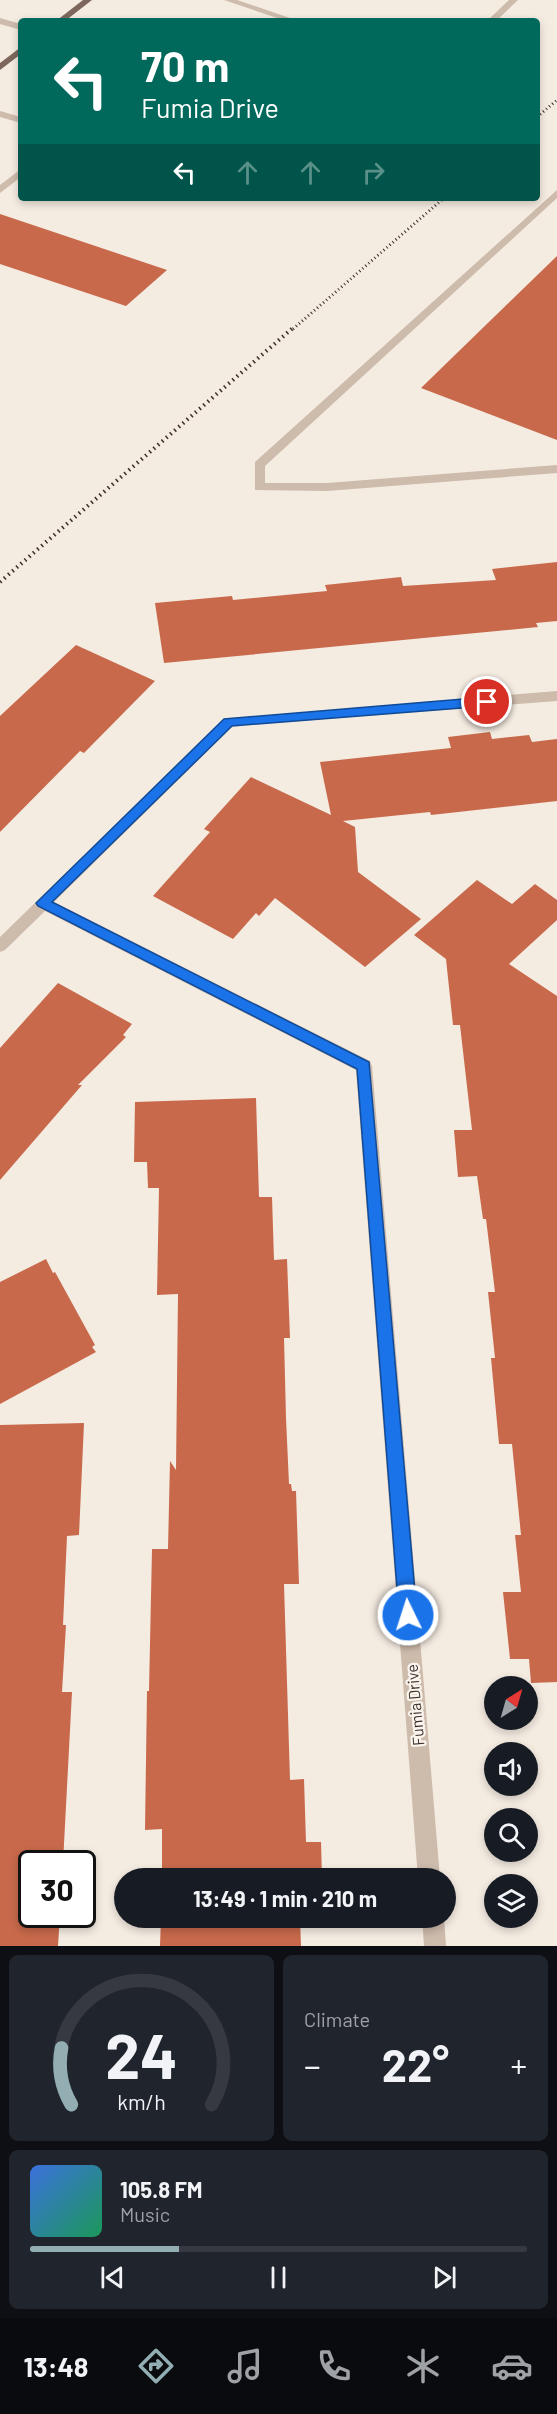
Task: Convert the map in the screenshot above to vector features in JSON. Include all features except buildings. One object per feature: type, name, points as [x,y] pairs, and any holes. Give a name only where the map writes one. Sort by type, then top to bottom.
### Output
[{"type":"main road","points":[[64,18],[88,0]]},
{"type":"main road","points":[[0,67],[18,52]]},
{"type":"street","points":[[228,0],[285,18]]},
{"type":"street","points":[[494,18],[514,0]]},
{"type":"street","points":[[0,21],[18,26]]},
{"type":"street","points":[[0,114],[18,119]]},
{"type":"street","points":[[0,190],[18,175]]},
{"type":"street","points":[[557,193],[259,465],[259,487],[327,487],[557,469]]},
{"type":"street","points":[[0,946],[229,722],[557,696]]},
{"type":"street","name":"Fumia Drive","points":[[43,903],[364,1066],[428,1868]]},
{"type":"street","points":[[434,1928],[435,1946]]},
{"type":"railway","points":[[540,114],[557,100]]},
{"type":"railway","points":[[293,329],[441,201]]},
{"type":"railway","points":[[0,582],[294,327]]},
{"type":"route","points":[[408,1615],[364,1066],[43,903],[229,722],[487,702]]}]
